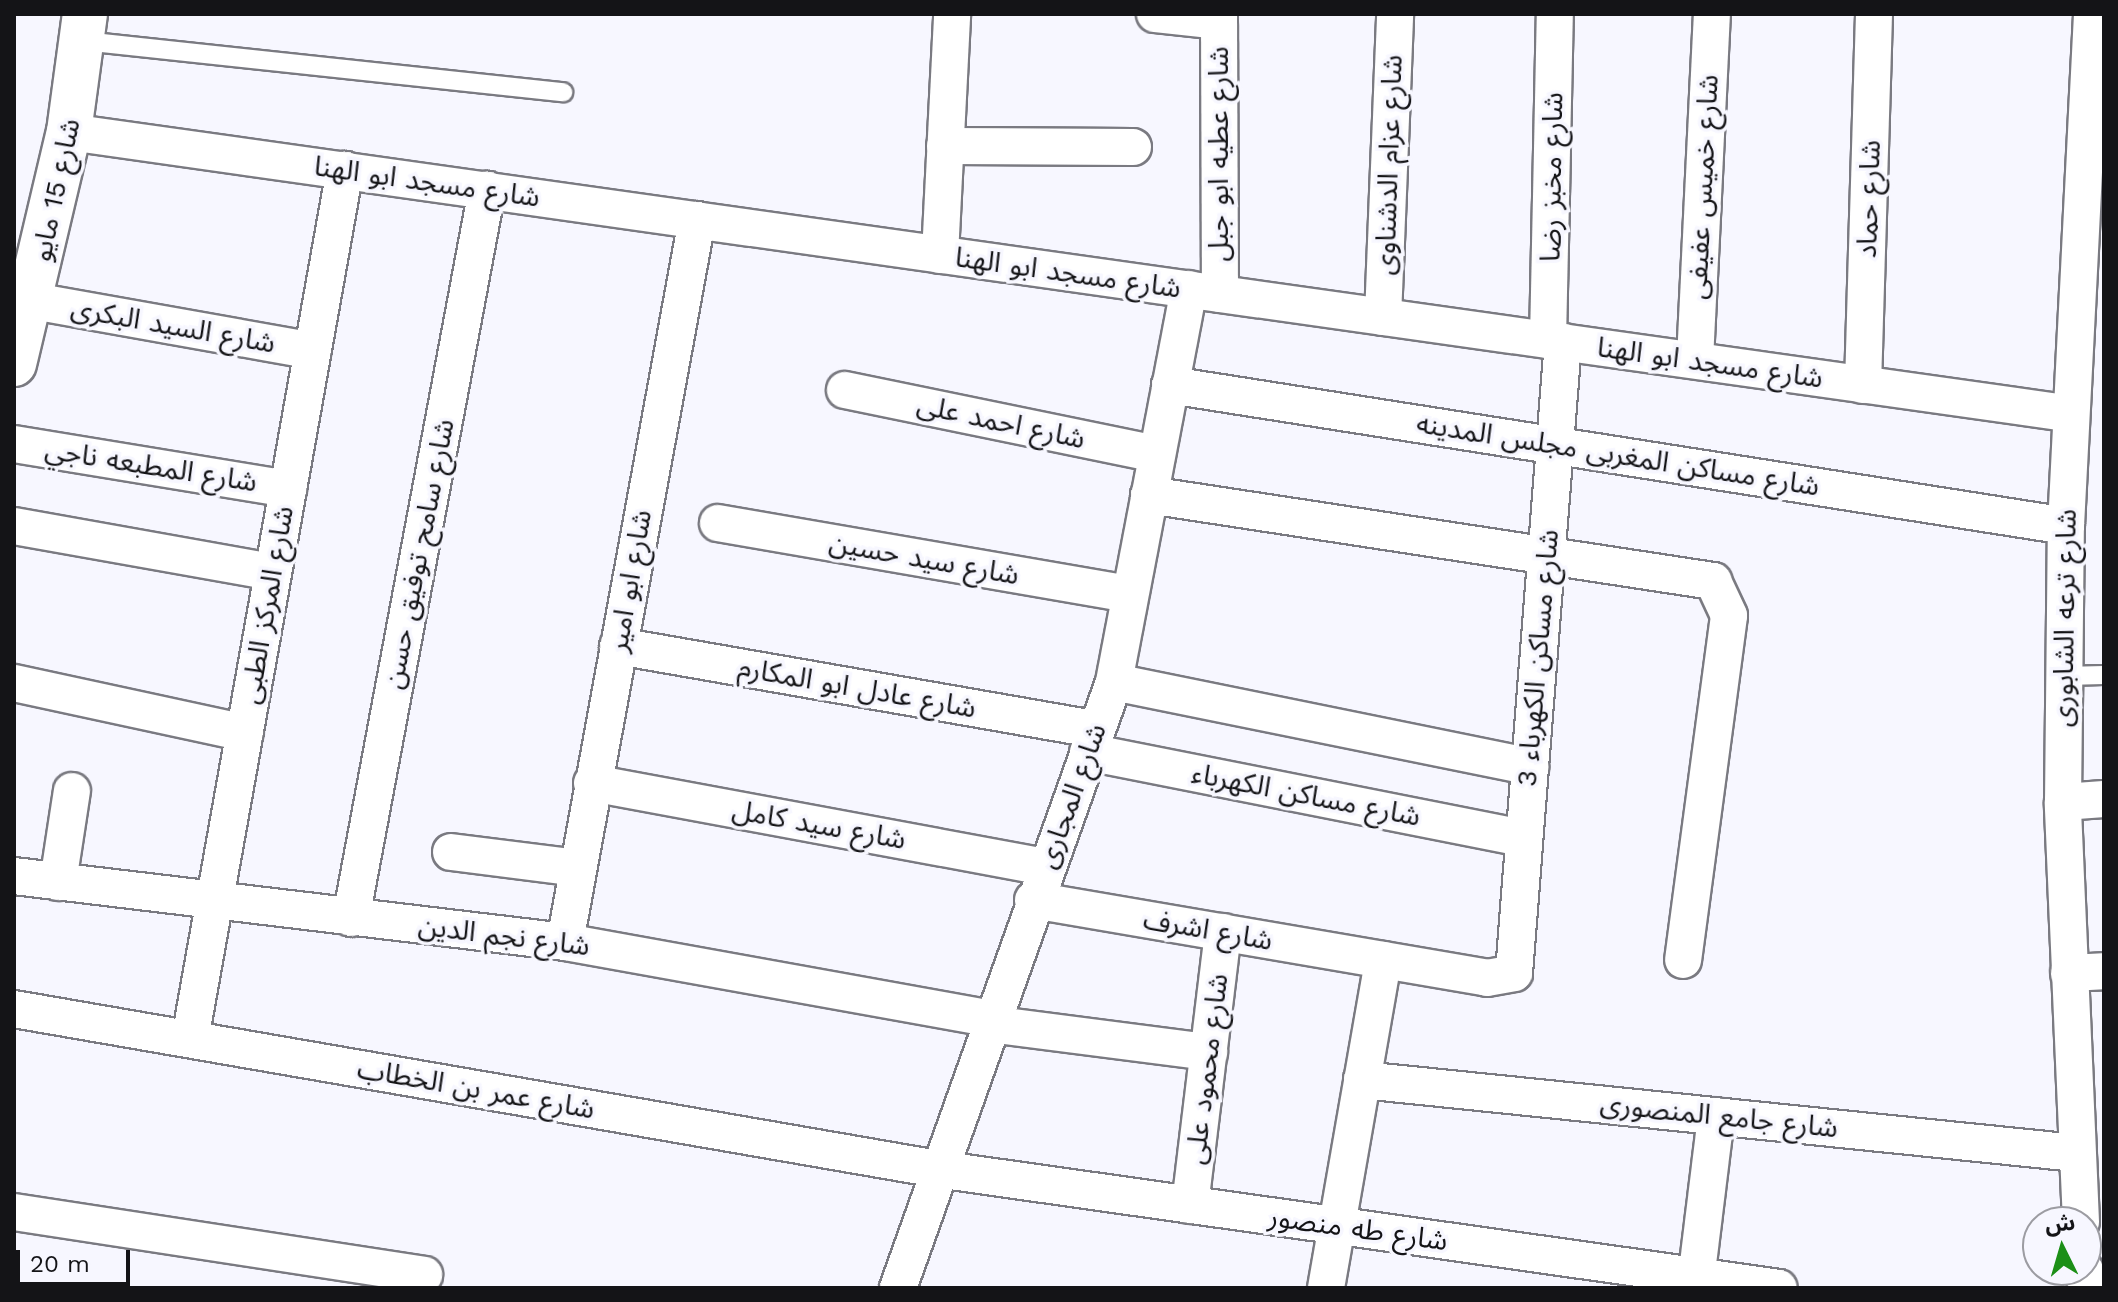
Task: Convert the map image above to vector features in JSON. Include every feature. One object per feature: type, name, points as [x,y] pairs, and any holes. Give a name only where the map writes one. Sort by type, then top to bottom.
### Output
[{"type":"main road","name":"شارع 15 مايو","points":[[14,364],[33,301],[69,132],[84,27]]},
{"type":"street","points":[[940,255],[952,14]]},
{"type":"street","points":[[1155,14],[1219,18]]},
{"type":"street","name":"شارع عزام الدشناوى","points":[[1383,317],[1395,14]]},
{"type":"street","name":"شارع مخبز رضا","points":[[1555,14],[1556,341]]},
{"type":"street","name":"شارع خميس عفيفى","points":[[1695,360],[1712,14]]},
{"type":"street","name":"شارع حماد","points":[[1863,385],[1874,14]]},
{"type":"street","name":"شارع ترعه الشابورى","points":[[2082,1206],[2086,1164],[2087,972],[2063,802],[2064,676],[2067,413],[2092,14]]},
{"type":"street","name":"شارع عطيه ابو جبل","points":[[1204,292],[1219,18]]},
{"type":"street","name":"شارع مسجد ابو الهنا","points":[[69,132],[2067,413]]},
{"type":"street","points":[[945,146],[1133,147]]},
{"type":"street","name":"شارع المركز الطبى","points":[[190,1039],[345,170]]},
{"type":"street","name":"شارع سامح توفيق حسن","points":[[351,918],[487,190]]},
{"type":"street","name":"شارع ابو امير","points":[[565,942],[697,220]]},
{"type":"street","name":"شارع المجارى","points":[[898,1288],[937,1169],[1114,682],[1170,385],[1204,292]]},
{"type":"street","name":"شارع السيد البكرى","points":[[33,301],[313,351]]},
{"type":"street","name":"شارع مساكن الكهرباء 3","points":[[1514,973],[1555,445],[1556,341]]},
{"type":"street","name":"شارع مساكن المغربى مجلس المدينه","points":[[1170,385],[2066,526]]},
{"type":"street","name":"شارع احمد على","points":[[845,390],[1157,454]]},
{"type":"street","name":"شارع المطبعه ناجي","points":[[14,444],[288,489]]},
{"type":"street","points":[[1149,495],[1713,581],[1726,597],[1729,616],[1683,960]]},
{"type":"street","name":"شارع سيد حسين","points":[[718,523],[1130,594]]},
{"type":"street","points":[[14,526],[273,572]]},
{"type":"street","name":"شارع عادل ابو المكارم","points":[[618,646],[1092,740]]},
{"type":"street","points":[[1114,682],[1530,767]]},
{"type":"street","points":[[14,683],[245,733]]},
{"type":"street","name":"شارع مساكن الكهرباء","points":[[1092,740],[1524,838]]},
{"type":"street","name":"شارع سيد كامل","points":[[592,783],[1040,884]]},
{"type":"street","points":[[58,882],[72,791]]},
{"type":"street","points":[[2063,802],[2104,799]]},
{"type":"street","points":[[451,852],[577,868]]},
{"type":"street","name":"شارع نجم الدين","points":[[14,876],[215,903],[565,942],[990,1022],[1209,1052]]},
{"type":"street","name":"شارع اشرف","points":[[1040,884],[1223,932],[1496,979],[1514,973]]},
{"type":"street","name":"شارع محمود على","points":[[1190,1205],[1223,932]]},
{"type":"street","points":[[1326,1288],[1383,960]]},
{"type":"street","name":"شارع عمر بن الخطاب","points":[[14,1009],[937,1169]]},
{"type":"street","name":"شارع جامع المنصورى","points":[[1362,1080],[1716,1116],[2086,1164]]},
{"type":"street","points":[[1696,1282],[1716,1116]]},
{"type":"street","name":"شارع طه منصور","points":[[937,1169],[1337,1226],[1696,1282],[1779,1288]]},
{"type":"street","points":[[14,1212],[424,1275]]},
{"type":"lane","points":[[84,27],[563,92]]},
{"type":"lane","points":[[2064,676],[2104,675]]}]
